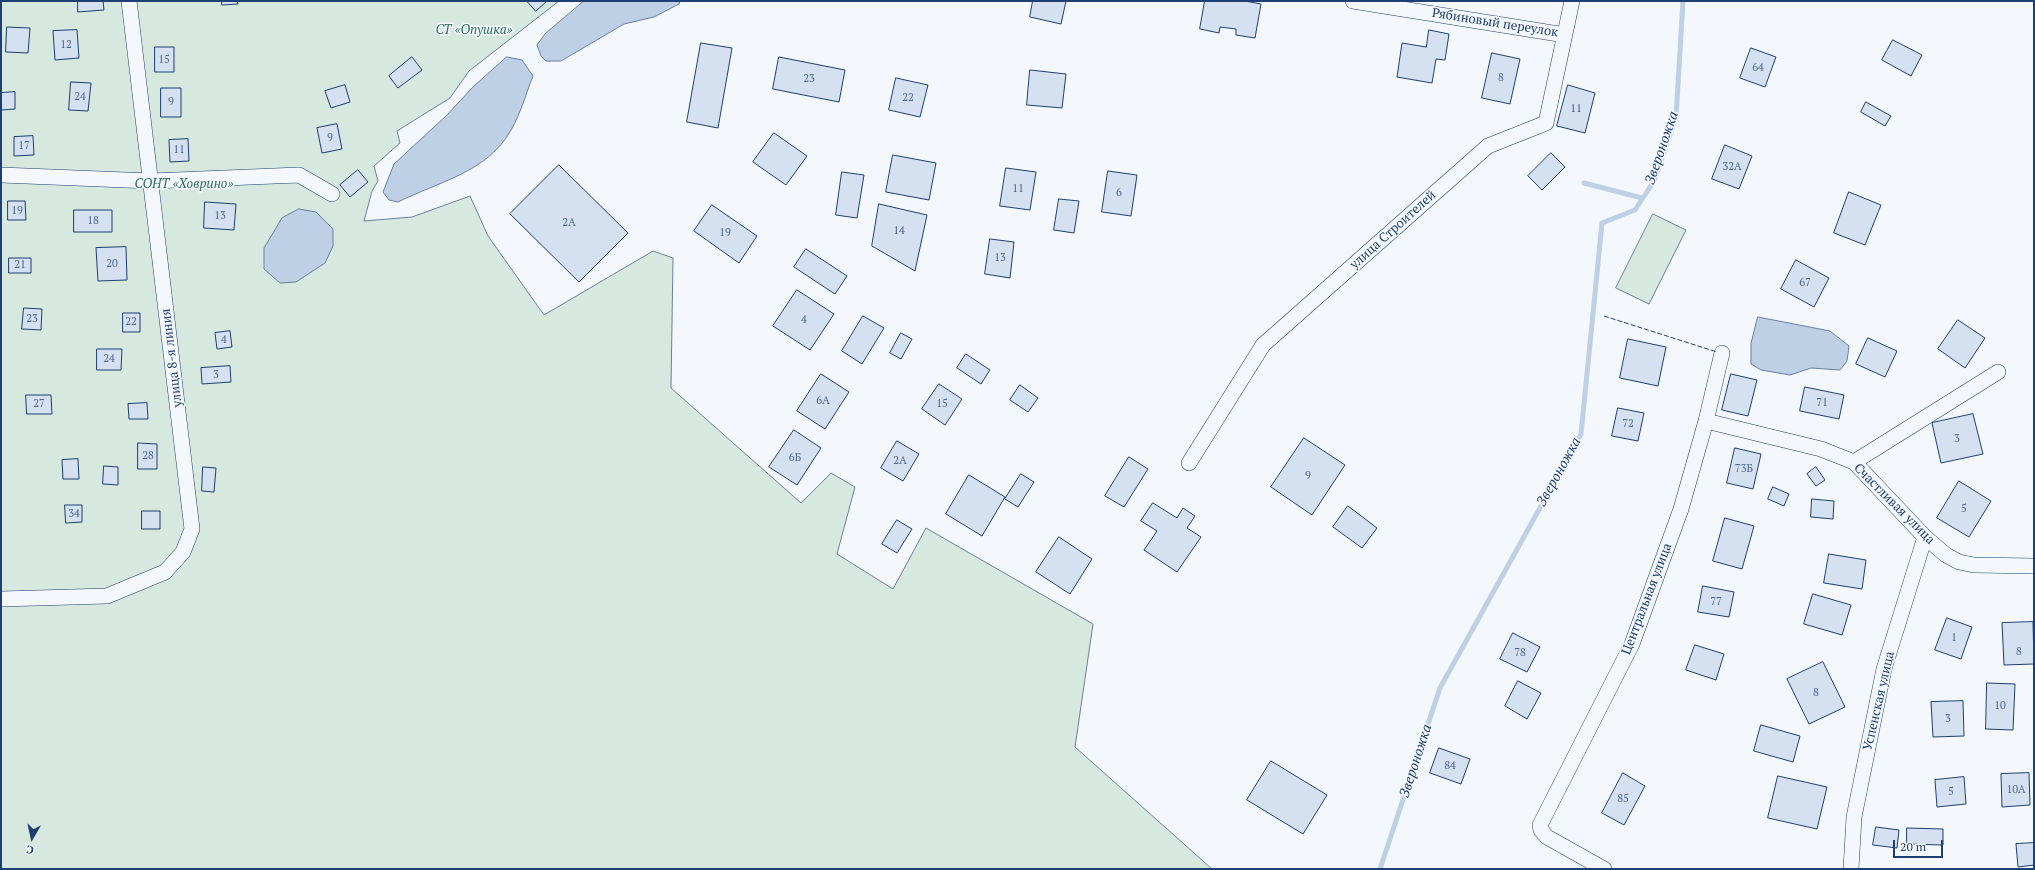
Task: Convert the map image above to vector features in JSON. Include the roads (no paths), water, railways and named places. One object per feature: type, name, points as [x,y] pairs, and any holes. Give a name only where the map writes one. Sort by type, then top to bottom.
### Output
[{"type":"street","name":"улица 8-я линия","points":[[1,598],[34,599],[107,596],[165,572],[183,552],[192,528],[129,1]]},
{"type":"street","name":"Рябиновый переулок","points":[[1353,1],[1565,35]]},
{"type":"street","name":"улица Строителей","points":[[1189,463],[1263,345],[1488,146],[1546,123],[1572,1]]},
{"type":"street","points":[[1,175],[151,181],[299,175],[332,194]]},
{"type":"street","name":"Центральная улица","points":[[1604,869],[1547,837],[1541,830],[1540,825],[1632,644],[1681,509],[1706,421],[1722,353]]},
{"type":"street","points":[[1854,462],[1998,372]]},
{"type":"street","name":"Счастливая улица","points":[[1706,421],[1821,448],[1854,462],[1925,537],[1946,555],[1959,562],[1974,565],[2034,566]]},
{"type":"street","name":"Успенская улица","points":[[1851,869],[1854,816],[1884,669],[1925,537]]},
{"type":"water","points":[[584,1],[680,1],[679,4],[654,17],[624,24],[561,61],[546,61],[541,56],[537,45],[545,34]]},
{"type":"water","points":[[507,57],[522,60],[533,76],[518,117],[501,144],[476,166],[445,182],[398,202],[389,200],[383,192],[394,164],[446,116],[473,87]]},
{"type":"water","points":[[299,209],[316,212],[333,229],[333,246],[325,263],[296,282],[280,283],[264,269],[264,248],[282,218]]},
{"type":"water","points":[[1758,317],[1830,331],[1849,346],[1847,361],[1840,370],[1811,368],[1790,375],[1761,370],[1751,364],[1751,344]]},
{"type":"waterway","name":"Звероножка","points":[[1380,869],[1440,688],[1581,434],[1602,223],[1635,210],[1654,181],[1676,117],[1683,1]]},
{"type":"waterway","points":[[1584,183],[1642,198]]},
{"type":"park label","name":"СТ «Опушка»","points":[[474,30]]},
{"type":"park label","name":"СОНТ «Ховрино»","points":[[184,184]]}]
